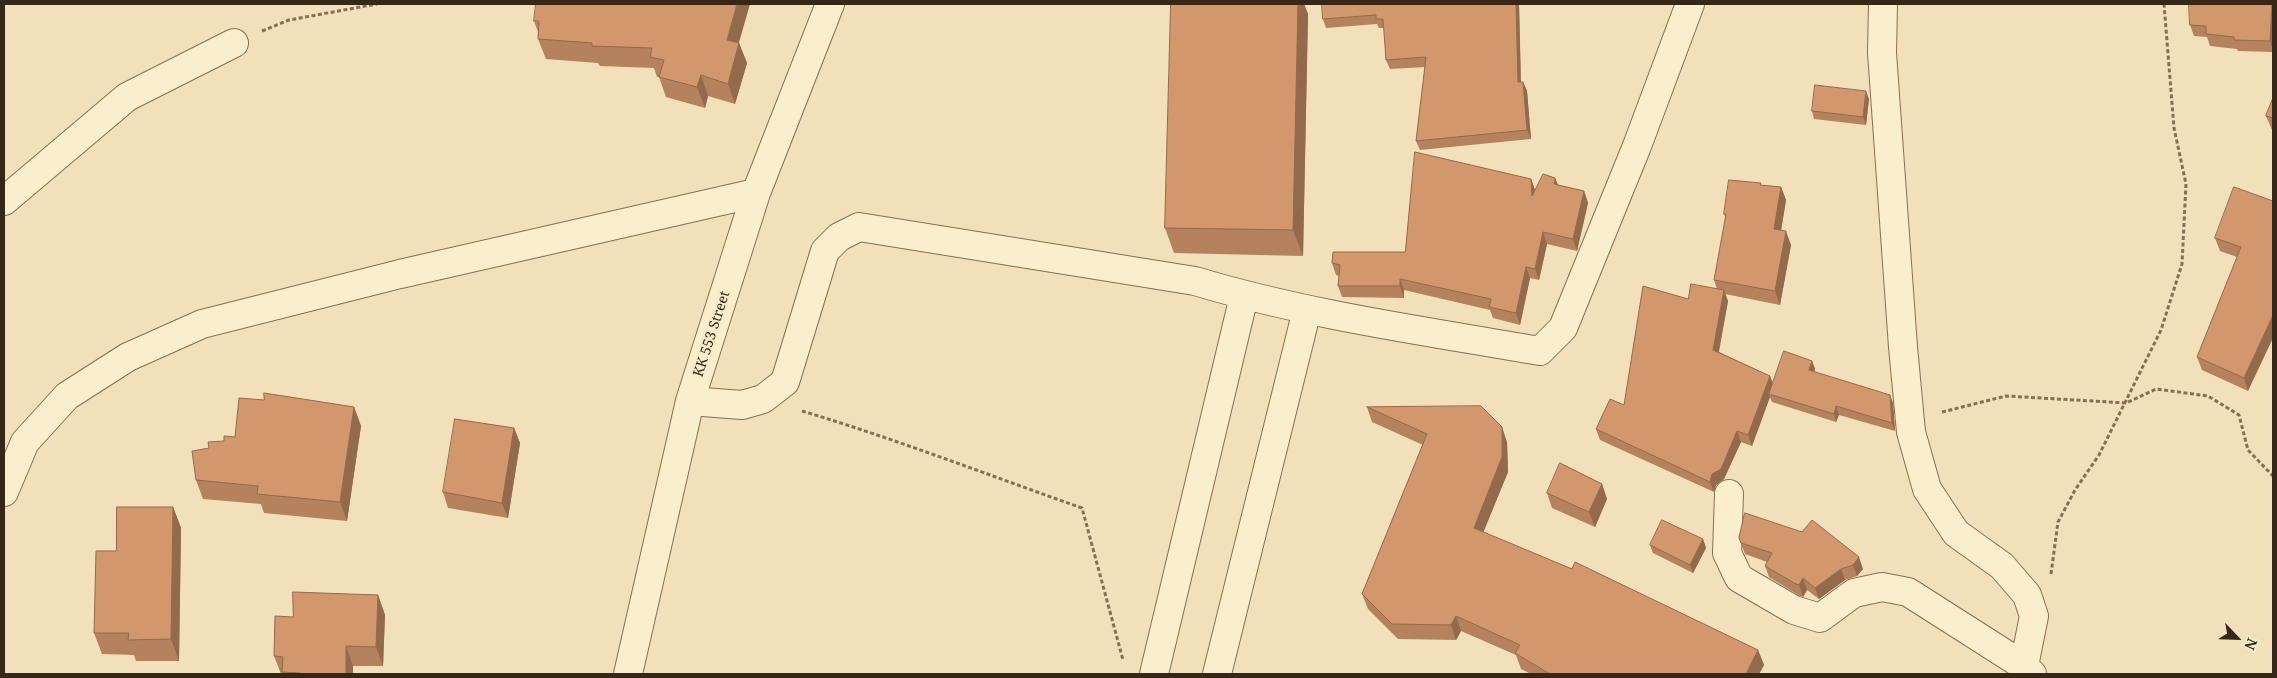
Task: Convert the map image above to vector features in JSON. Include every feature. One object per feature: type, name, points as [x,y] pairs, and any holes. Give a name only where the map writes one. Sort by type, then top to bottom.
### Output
[{"type":"street","points":[[828,8],[853,4]]},
{"type":"street","points":[[690,401],[742,405],[763,399],[785,382],[825,251],[839,236],[859,227],[1195,281],[1244,296],[1307,310],[1540,351],[1563,328],[1637,146],[1690,4]]},
{"type":"street","points":[[1729,494],[1727,554],[1740,578],[1794,610],[1820,618],[1854,592],[1882,587],[1908,592],[2028,670],[2034,616],[2027,595],[2002,566],[1956,534],[1927,489],[1911,432],[1902,337],[1883,62],[1883,4]]},
{"type":"street","name":"KK 553 Street","points":[[628,674],[690,401],[756,193],[828,8]]},
{"type":"street","points":[[4,201],[127,98],[234,43]]},
{"type":"street","points":[[4,492],[14,440],[68,396],[128,357],[202,324],[400,274],[756,193]]},
{"type":"street","points":[[1154,674],[1244,296]]},
{"type":"street","points":[[1217,674],[1307,310]]},
{"type":"path","points":[[234,43],[289,20],[377,4]]},
{"type":"path","points":[[2034,616],[2051,578],[2058,522],[2075,490],[2099,455],[2126,403],[2161,330],[2182,264],[2186,184],[2174,128],[2164,4]]},
{"type":"path","points":[[1911,432],[1925,418],[1957,407],[2006,396],[2126,403],[2156,389],[2208,396],[2239,415],[2248,450],[2273,476]]},
{"type":"path","points":[[763,399],[928,451],[969,468],[1082,508],[1125,668]]},
{"type":"building","points":[[536,4],[737,4],[727,40],[739,43],[728,84],[701,75],[697,87],[659,77],[664,60],[650,57],[652,48],[592,46],[592,43],[538,39],[539,21],[534,21]]},
{"type":"building","points":[[1171,4],[1298,4],[1293,230],[1165,228]]},
{"type":"building","points":[[1322,4],[1516,4],[1518,82],[1523,82],[1527,130],[1416,141],[1426,57],[1386,60],[1383,19],[1376,19],[1376,15],[1323,19]]},
{"type":"building","points":[[2189,4],[2272,4],[2270,41],[2234,40],[2234,37],[2206,34],[2206,26],[2190,25]]},
{"type":"building","points":[[1815,85],[1866,91],[1863,117],[1812,111]]},
{"type":"building","points":[[2273,98],[2273,118],[2266,116]]},
{"type":"building","points":[[1415,152],[1531,179],[1532,196],[1543,174],[1555,178],[1554,184],[1584,191],[1573,239],[1543,232],[1535,269],[1526,267],[1516,313],[1489,307],[1491,299],[1400,279],[1400,286],[1338,286],[1340,265],[1332,263],[1333,252],[1405,252]]},
{"type":"building","points":[[1729,180],[1781,187],[1774,229],[1786,231],[1775,291],[1714,280],[1726,214],[1724,214]]},
{"type":"building","points":[[2234,187],[2273,201],[2273,315],[2244,378],[2197,357],[2241,247],[2215,238]]},
{"type":"building","points":[[1691,284],[1724,290],[1713,350],[1770,376],[1748,435],[1737,431],[1721,469],[1712,474],[1710,482],[1596,429],[1610,399],[1624,405],[1643,286],[1688,299]]},
{"type":"building","points":[[1784,351],[1812,361],[1809,370],[1890,395],[1892,423],[1836,406],[1834,414],[1769,394]]},
{"type":"building","points":[[264,393],[354,407],[340,502],[257,494],[258,486],[196,480],[192,451],[209,448],[208,442],[224,441],[224,436],[235,437],[239,398],[264,400]]},
{"type":"building","points":[[1481,406],[1502,427],[1502,457],[1474,528],[1572,569],[1575,562],[1758,650],[1746,674],[1550,674],[1515,653],[1520,645],[1456,616],[1451,625],[1392,624],[1362,594],[1427,434],[1367,407]]},
{"type":"building","points":[[455,419],[514,428],[502,503],[443,492]]},
{"type":"building","points":[[1560,463],[1602,484],[1589,512],[1547,493]]},
{"type":"building","points":[[117,507],[173,507],[171,639],[128,640],[129,633],[94,633],[96,551],[116,551]]},
{"type":"building","points":[[1745,513],[1802,532],[1812,520],[1859,557],[1853,565],[1841,569],[1815,588],[1803,578],[1799,585],[1796,584],[1765,566],[1772,553],[1741,543],[1739,538]]},
{"type":"building","points":[[1662,520],[1703,539],[1690,565],[1650,545]]},
{"type":"building","points":[[293,592],[378,595],[376,647],[346,646],[346,674],[282,672],[283,657],[274,656],[275,616],[293,617]]}]
